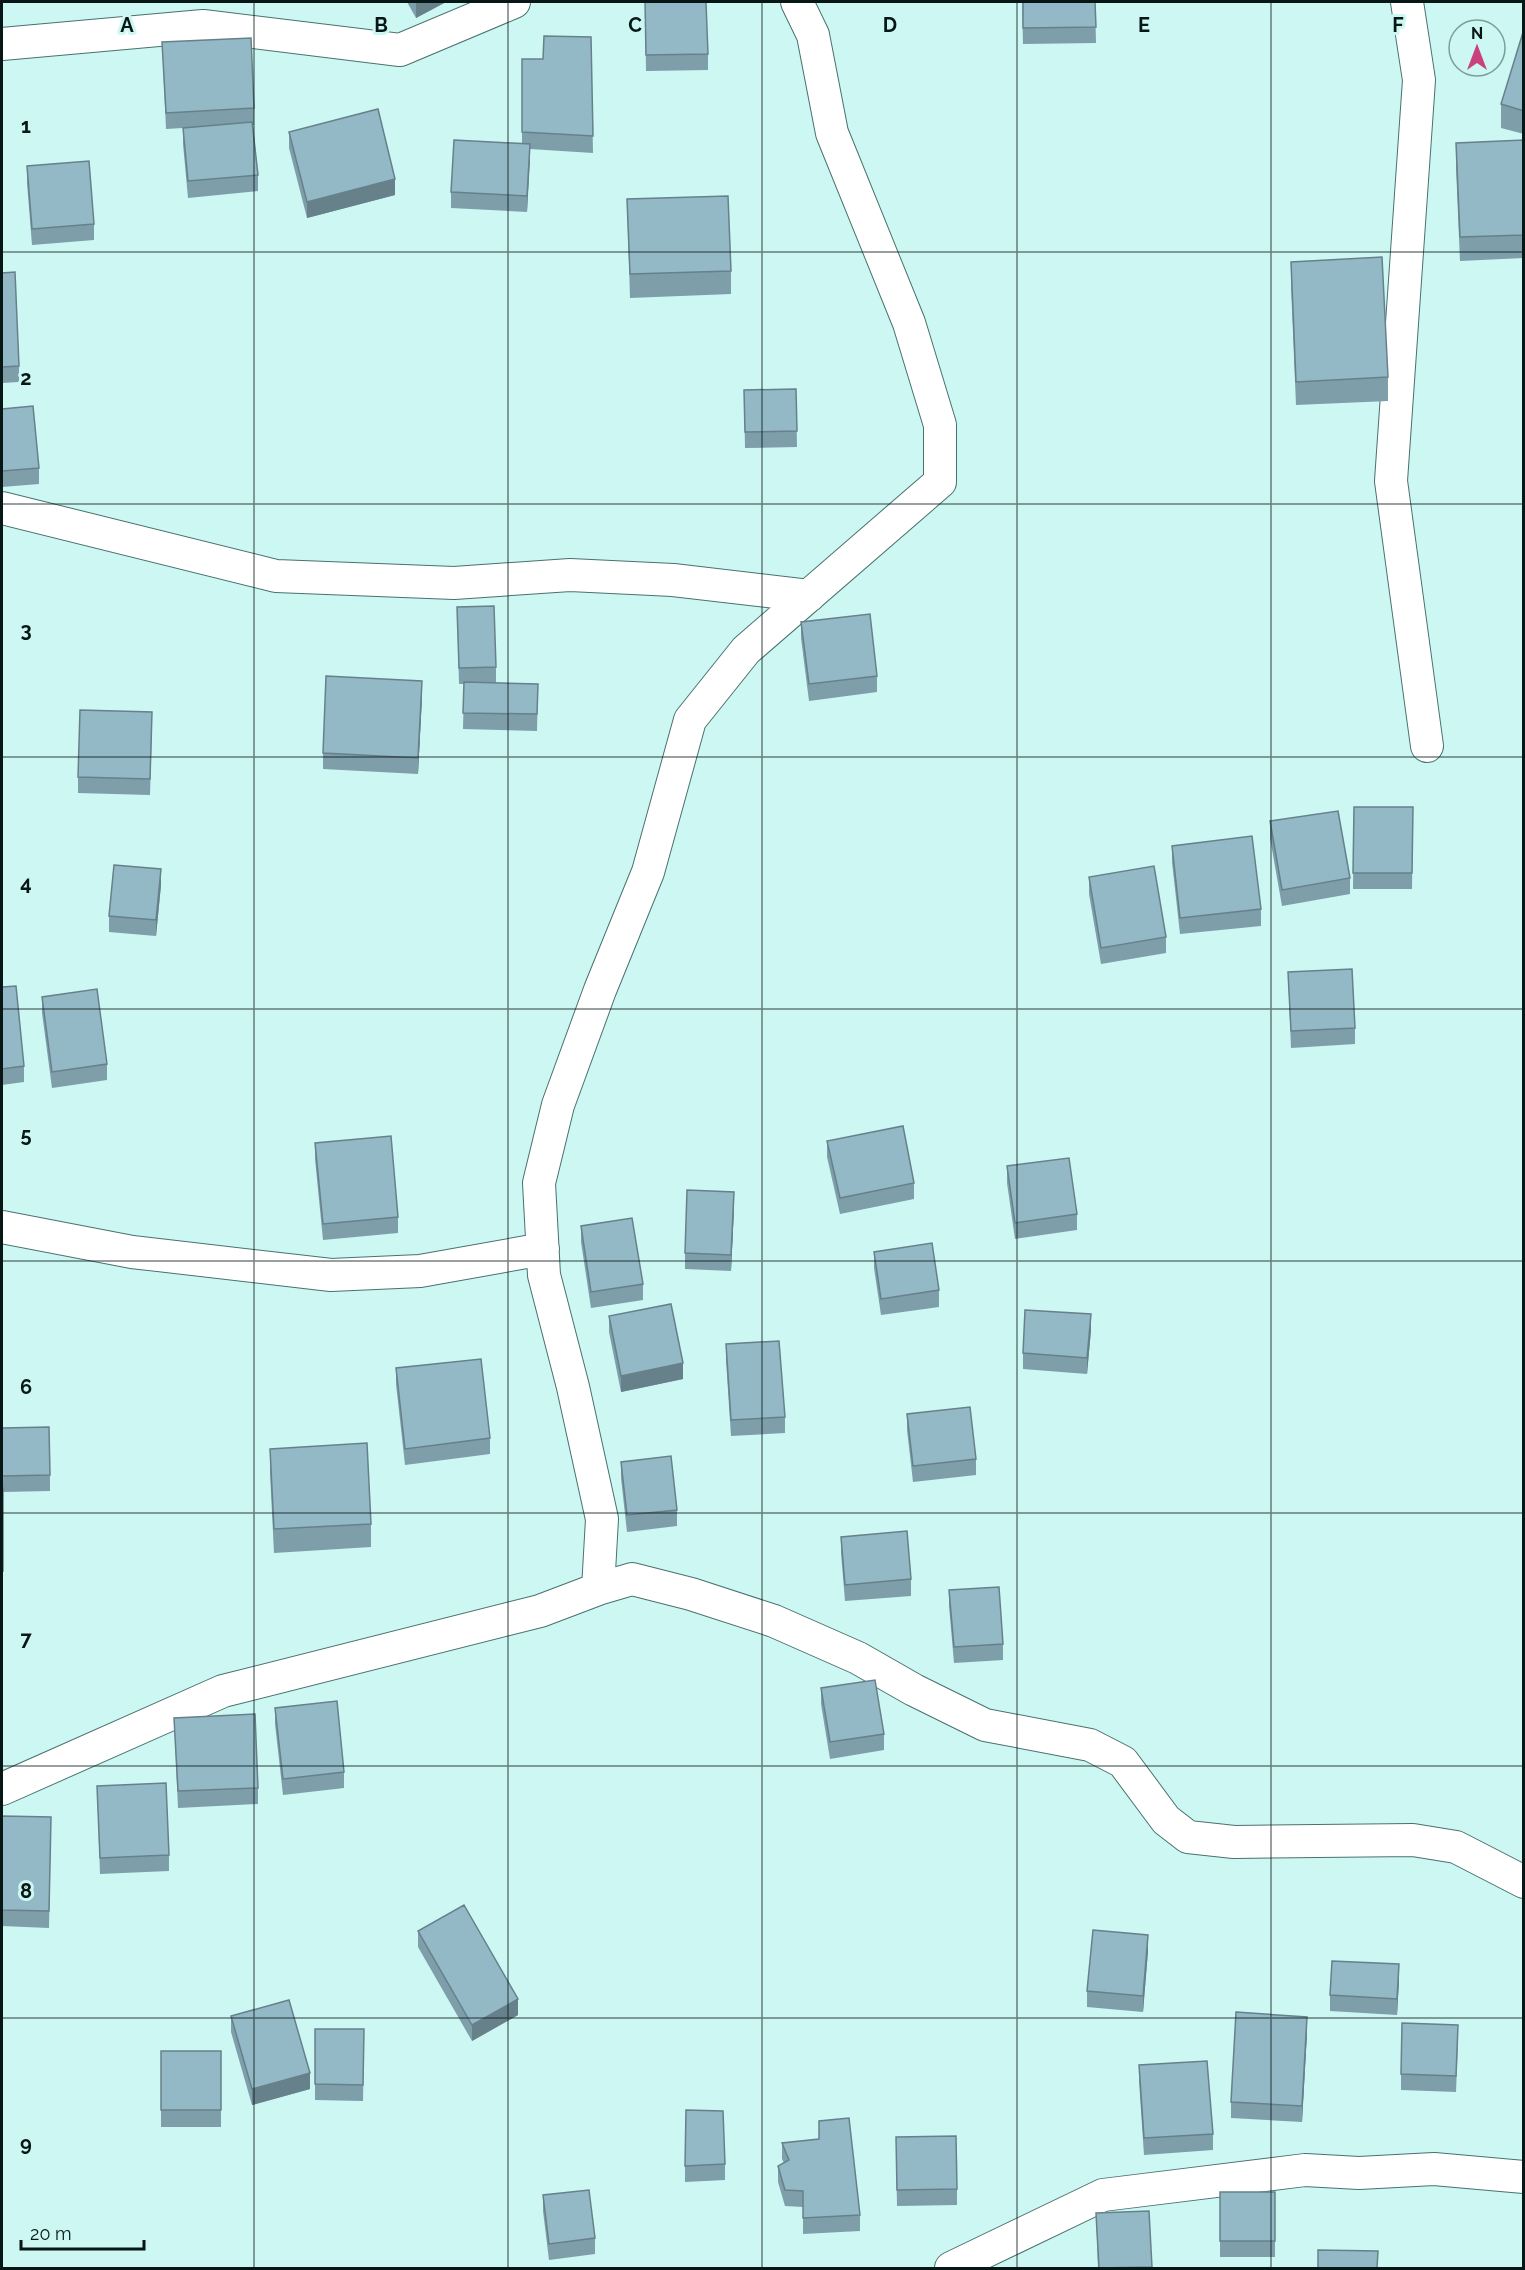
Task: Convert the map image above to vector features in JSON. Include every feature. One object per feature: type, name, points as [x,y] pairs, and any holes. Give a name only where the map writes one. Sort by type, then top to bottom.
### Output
[{"type":"street","points":[[2,44],[203,26],[400,50],[514,2]]},
{"type":"street","points":[[598,1589],[602,1519],[573,1387],[544,1275],[539,1183],[558,1105],[600,990],[648,872],[690,720],[746,650],[940,482],[940,425],[909,323],[832,134],[813,35],[797,2]]},
{"type":"street","points":[[1407,2],[1419,80],[1391,481],[1427,746]]},
{"type":"street","points":[[2,508],[276,576],[454,583],[570,575],[673,580],[809,596]]},
{"type":"street","points":[[2,1227],[132,1252],[331,1275],[420,1271],[543,1249]]},
{"type":"street","points":[[2,1789],[224,1691],[540,1611],[632,1579],[701,1597],[774,1621],[858,1658],[914,1690],[985,1725],[1090,1745],[1123,1762],[1166,1820],[1188,1837],[1234,1842],[1413,1840],[1456,1847],[1524,1882]]},
{"type":"street","points":[[951,2268],[1103,2195],[1305,2170],[1359,2173],[1434,2169],[1524,2177]]},
{"type":"building","points":[[645,2],[706,2],[708,54],[646,55]]},
{"type":"building","points":[[1023,2],[1095,2],[1096,27],[1023,28]]},
{"type":"building","points":[[1524,29],[1524,111],[1501,104]]},
{"type":"building","points":[[544,36],[591,37],[593,136],[522,132],[522,59],[543,59]]},
{"type":"building","points":[[251,38],[254,108],[166,113],[162,42]]},
{"type":"building","points":[[378,109],[395,179],[307,202],[289,132]]},
{"type":"building","points":[[252,122],[258,175],[188,181],[183,128]]},
{"type":"building","points":[[454,140],[530,144],[527,196],[451,192]]},
{"type":"building","points":[[1524,140],[1524,235],[1460,237],[1456,143]]},
{"type":"building","points":[[89,161],[94,224],[32,229],[27,166]]},
{"type":"building","points":[[728,196],[731,271],[630,274],[627,199]]},
{"type":"building","points":[[1382,257],[1388,377],[1296,382],[1291,262]]},
{"type":"building","points":[[15,272],[19,366],[2,367],[2,273]]},
{"type":"building","points":[[796,389],[797,431],[745,432],[744,390]]},
{"type":"building","points":[[33,406],[39,468],[2,471],[2,409]]},
{"type":"building","points":[[494,606],[496,667],[459,668],[457,607]]},
{"type":"building","points":[[870,614],[877,676],[809,684],[801,622]]},
{"type":"building","points":[[326,676],[422,681],[418,758],[323,753]]},
{"type":"building","points":[[464,682],[538,684],[537,714],[463,713]]},
{"type":"building","points":[[80,710],[152,712],[150,779],[78,777]]},
{"type":"building","points":[[1354,807],[1413,807],[1412,873],[1353,873]]},
{"type":"building","points":[[1338,811],[1350,878],[1282,890],[1270,821]]},
{"type":"building","points":[[1252,836],[1261,909],[1180,918],[1172,846]]},
{"type":"building","points":[[114,865],[161,869],[156,920],[109,916]]},
{"type":"building","points":[[1154,866],[1166,937],[1101,948],[1089,877]]},
{"type":"building","points":[[1352,969],[1355,1028],[1291,1031],[1288,972]]},
{"type":"building","points":[[16,986],[24,1066],[2,1069],[2,987]]},
{"type":"building","points":[[97,989],[107,1064],[52,1072],[42,997]]},
{"type":"building","points":[[903,1126],[914,1183],[840,1198],[827,1141]]},
{"type":"building","points":[[391,1136],[398,1217],[323,1224],[315,1143]]},
{"type":"building","points":[[1069,1158],[1077,1214],[1015,1223],[1007,1166]]},
{"type":"building","points":[[687,1190],[734,1192],[731,1255],[685,1253]]},
{"type":"building","points":[[632,1218],[643,1284],[591,1292],[581,1226]]},
{"type":"building","points":[[932,1243],[939,1290],[881,1299],[874,1252]]},
{"type":"building","points":[[671,1304],[683,1363],[621,1376],[609,1316]]},
{"type":"building","points":[[1025,1310],[1091,1314],[1087,1358],[1023,1353]]},
{"type":"building","points":[[779,1341],[785,1417],[731,1420],[726,1344]]},
{"type":"building","points":[[481,1359],[490,1438],[405,1449],[396,1368]]},
{"type":"building","points":[[970,1407],[976,1459],[913,1466],[907,1414]]},
{"type":"building","points":[[49,1427],[50,1475],[2,1476],[2,1428]]},
{"type":"building","points":[[367,1443],[371,1524],[274,1529],[270,1449]]},
{"type":"building","points":[[671,1456],[677,1510],[627,1515],[621,1462]]},
{"type":"building","points":[[3,1488],[3,1571],[2,1571]]},
{"type":"building","points":[[907,1531],[911,1579],[845,1585],[841,1537]]},
{"type":"building","points":[[999,1587],[1003,1644],[954,1647],[949,1590]]},
{"type":"building","points":[[875,1680],[884,1734],[830,1742],[821,1688]]},
{"type":"building","points":[[337,1701],[344,1772],[283,1779],[275,1708]]},
{"type":"building","points":[[255,1714],[258,1788],[178,1791],[174,1718]]},
{"type":"building","points":[[166,1783],[169,1855],[100,1858],[97,1786]]},
{"type":"building","points":[[2,1816],[51,1817],[49,1911],[2,1910]]},
{"type":"building","points":[[464,1905],[518,1999],[472,2025],[418,1931]]},
{"type":"building","points":[[1093,1930],[1148,1935],[1143,1996],[1087,1991]]},
{"type":"building","points":[[1332,1961],[1399,1964],[1397,1999],[1330,1995]]},
{"type":"building","points":[[289,2000],[310,2073],[252,2089],[231,2016]]},
{"type":"building","points":[[1236,2012],[1307,2017],[1302,2106],[1231,2102]]},
{"type":"building","points":[[1402,2023],[1458,2025],[1456,2076],[1401,2074]]},
{"type":"building","points":[[315,2029],[364,2029],[363,2085],[315,2084]]},
{"type":"building","points":[[161,2051],[221,2051],[221,2110],[161,2110]]},
{"type":"building","points":[[1207,2061],[1213,2134],[1144,2138],[1139,2065]]},
{"type":"building","points":[[686,2110],[723,2111],[725,2164],[685,2166]]},
{"type":"building","points":[[849,2118],[860,2215],[803,2218],[803,2191],[785,2190],[778,2166],[789,2160],[782,2143],[819,2139],[819,2121]]},
{"type":"building","points":[[956,2136],[957,2189],[897,2190],[896,2137]]},
{"type":"building","points":[[589,2190],[595,2238],[549,2244],[543,2195]]},
{"type":"building","points":[[1220,2192],[1275,2192],[1275,2241],[1220,2241]]},
{"type":"building","points":[[1149,2211],[1152,2267],[1099,2268],[1096,2213]]},
{"type":"building","points":[[1318,2250],[1378,2251],[1377,2268],[1318,2268]]}]
